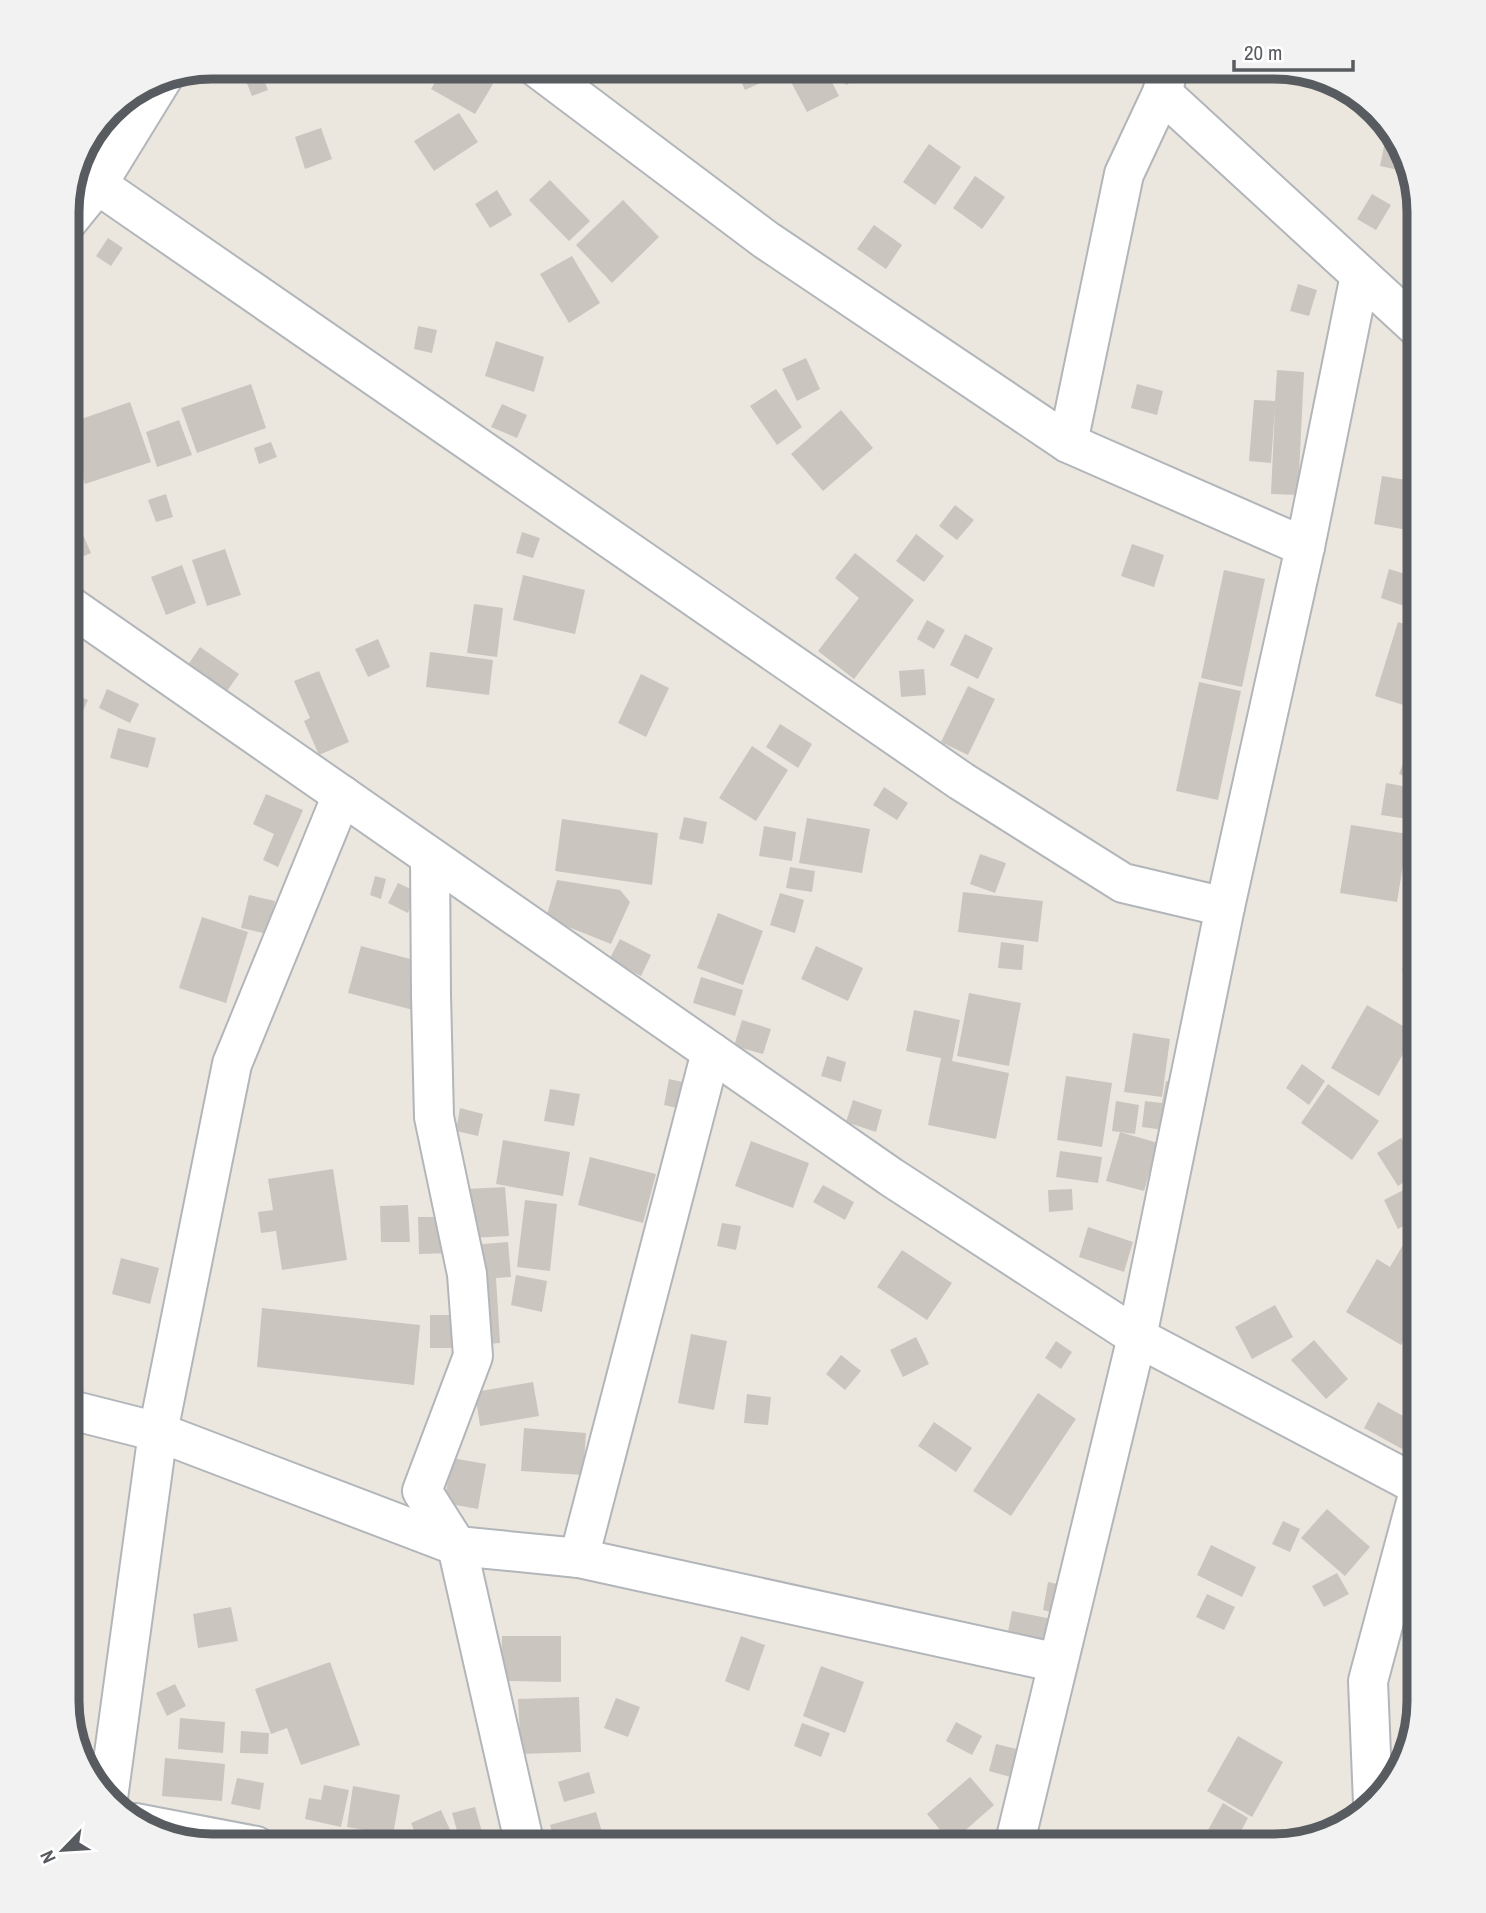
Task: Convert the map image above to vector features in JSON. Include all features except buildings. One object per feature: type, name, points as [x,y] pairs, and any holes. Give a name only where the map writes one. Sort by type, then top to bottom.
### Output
[{"type":"street","points":[[552,79],[766,240],[1068,443],[1305,547]]},
{"type":"street","points":[[1068,443],[1124,174],[1165,80],[1360,275],[1407,318]]},
{"type":"street","points":[[150,95],[86,177],[961,780],[1123,883],[1225,907]]},
{"type":"street","points":[[1017,1834],[1137,1337],[1225,907],[1305,547],[1360,275]]},
{"type":"street","points":[[79,612],[891,1177],[1137,1337],[1407,1483]]},
{"type":"street","points":[[110,1786],[158,1432],[232,1064],[342,795]]},
{"type":"street","points":[[430,856],[434,1117],[467,1274],[473,1356],[422,1491],[457,1546],[522,1834]]},
{"type":"street","points":[[579,1558],[711,1052]]},
{"type":"street","points":[[79,1412],[158,1432],[457,1546],[579,1558],[1058,1663]]},
{"type":"street","points":[[1372,1790],[1368,1681],[1407,1534]]}]
